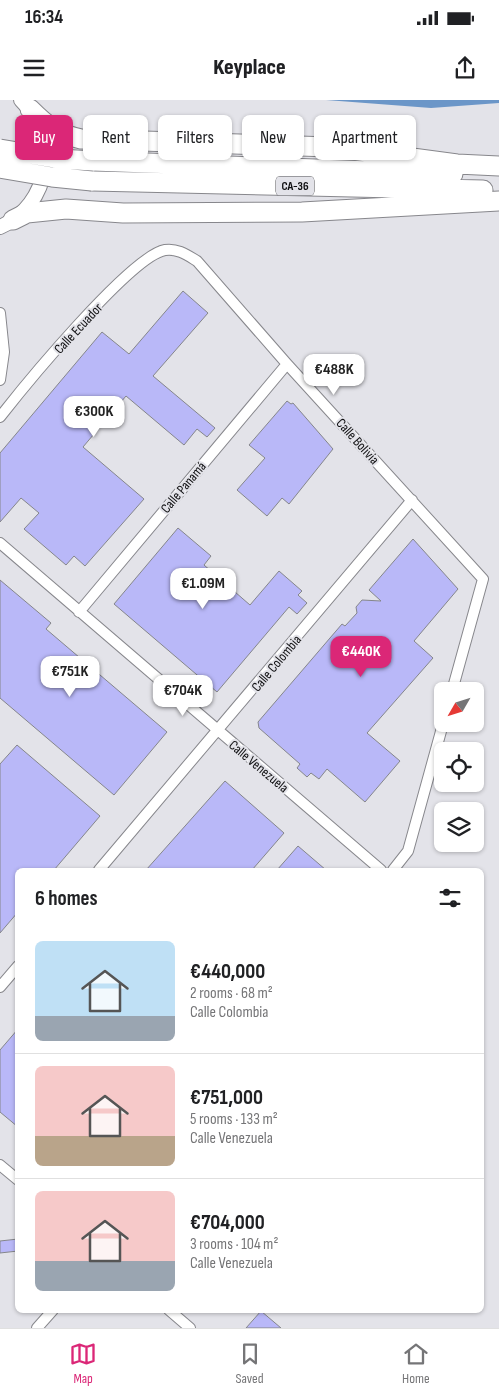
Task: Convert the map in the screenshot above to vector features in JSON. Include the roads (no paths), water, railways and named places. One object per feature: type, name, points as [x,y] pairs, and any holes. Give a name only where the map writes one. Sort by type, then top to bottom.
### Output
[{"type":"highway","points":[[25,105],[48,127],[61,134],[81,139],[330,147],[457,164],[499,166]]},
{"type":"highway","name":"CA-36","points":[[0,149],[60,159],[93,161],[441,174],[499,174]]},
{"type":"highway","name":"CA-36","points":[[0,168],[52,177],[92,181],[499,190]]},
{"type":"highway","points":[[4,227],[27,213],[66,209],[123,213],[302,212],[499,201]]},
{"type":"main road","points":[[4,227],[33,199],[42,182],[46,163],[43,135],[25,105]]},
{"type":"street","name":"Calle Bolivia","points":[[166,250],[182,251],[197,261],[287,364],[483,579],[454,682]]},
{"type":"street","name":"Calle Ecuador","points":[[0,417],[82,321],[148,257],[166,250]]},
{"type":"street","points":[[0,313],[4,352],[0,380]]},
{"type":"street","name":"Calle Panamá","points":[[79,612],[287,364]]},
{"type":"street","name":"Calle Colombia","points":[[101,868],[412,500]]},
{"type":"street","name":"Calle Venezuela","points":[[1,544],[379,868]]},
{"type":"street","points":[[395,868],[408,851],[442,732]]},
{"type":"street","points":[[0,987],[15,970]]},
{"type":"street","points":[[0,1165],[15,1178]]},
{"type":"street","points":[[37,1328],[50,1313]]},
{"type":"street","points":[[172,1313],[190,1328]]},
{"type":"water","points":[[326,100],[499,100],[499,103],[431,108]]}]
